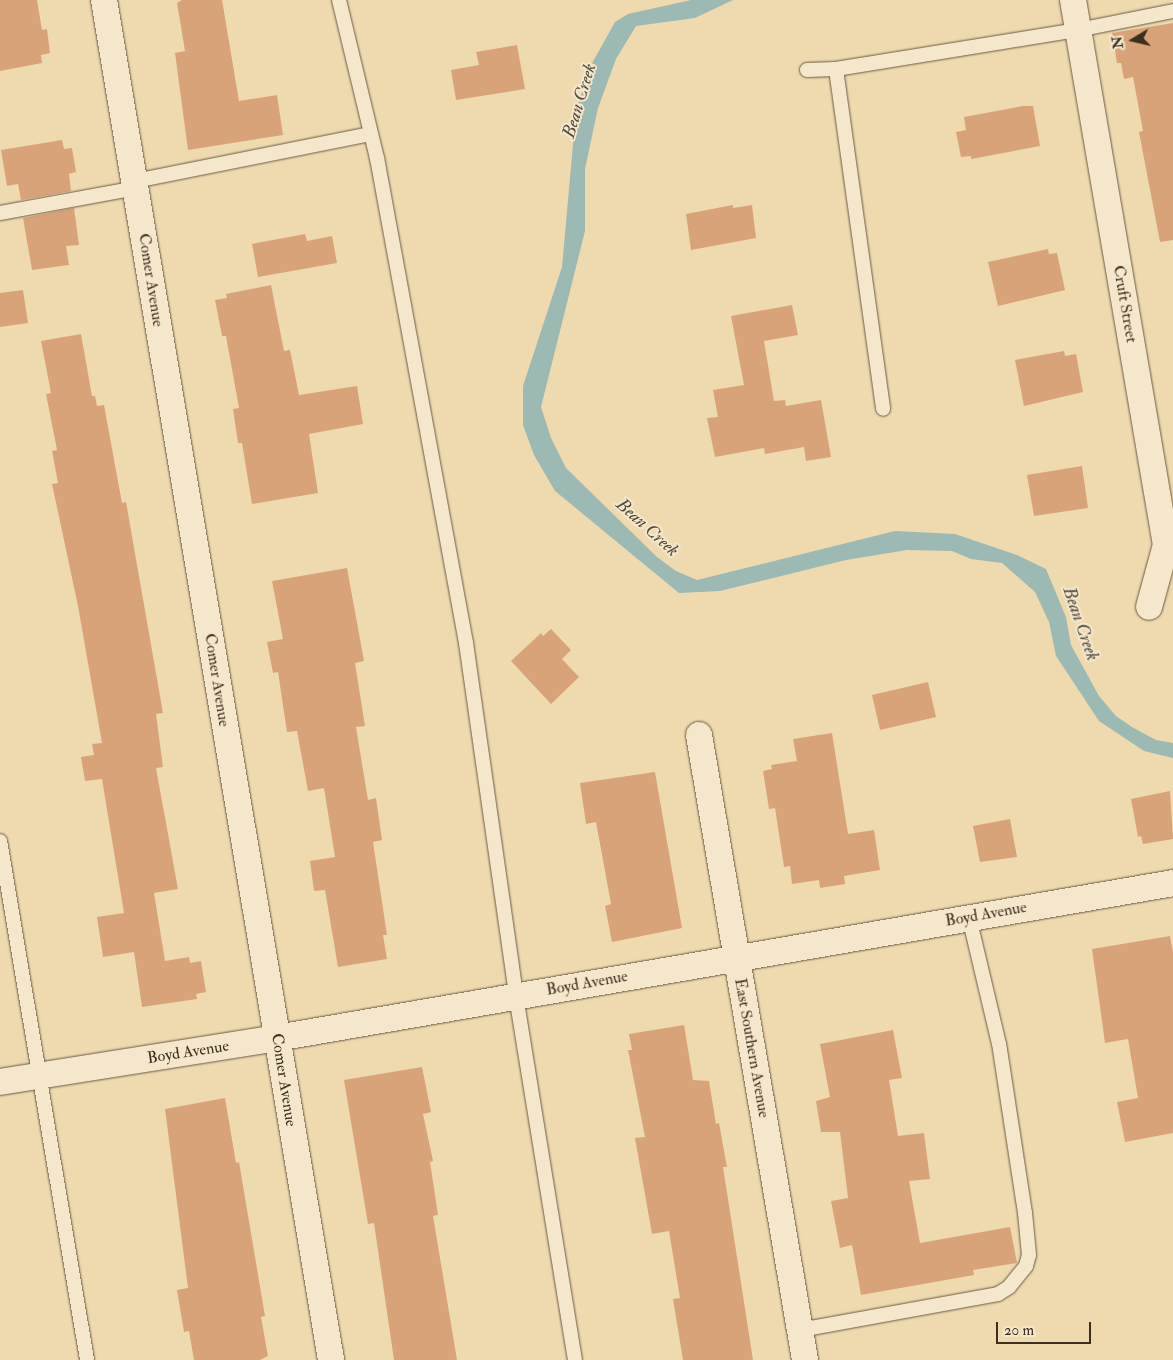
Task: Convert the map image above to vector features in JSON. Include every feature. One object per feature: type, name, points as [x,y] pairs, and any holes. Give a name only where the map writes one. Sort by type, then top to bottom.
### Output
[{"type":"street","name":"Comer Avenue","points":[[104,0],[331,1360]]},
{"type":"street","name":"Cruft Street","points":[[1073,0],[1166,545],[1150,608]]},
{"type":"street","name":"East Southern Avenue","points":[[698,735],[805,1360]]},
{"type":"street","name":"Boyd Avenue","points":[[0,1082],[277,1038],[736,956],[1173,883]]},
{"type":"lane","points":[[339,0],[395,253],[466,643],[516,996],[575,1360]]},
{"type":"lane","points":[[807,70],[836,70],[1078,30],[1173,11]]},
{"type":"lane","points":[[836,70],[883,409]]},
{"type":"lane","points":[[0,213],[370,134]]},
{"type":"lane","points":[[0,841],[87,1360]]},
{"type":"lane","points":[[800,1330],[998,1294],[1009,1288],[1026,1266],[1029,1255],[1025,1212],[999,1044],[969,917]]},
{"type":"water","name":"Bean Creek","points":[[691,0],[733,0],[695,18],[636,26],[616,59],[598,108],[585,169],[585,231],[541,407],[551,438],[566,468],[657,557],[676,571],[697,580],[895,531],[955,534],[1017,555],[1046,569],[1066,617],[1071,645],[1099,696],[1116,716],[1132,727],[1156,740],[1173,743],[1173,758],[1144,751],[1099,721],[1056,656],[1049,622],[1035,592],[1002,563],[971,559],[952,551],[907,550],[846,560],[720,591],[679,593],[555,491],[534,455],[523,425],[523,386],[562,267],[576,111],[591,65],[615,22],[628,14]]},
{"type":"building","points":[[0,0],[37,0],[42,30],[47,29],[50,53],[41,55],[42,63],[0,71]]},
{"type":"building","points":[[182,0],[222,0],[239,101],[277,95],[283,135],[188,150],[175,53],[185,51],[177,3]]},
{"type":"building","points":[[1173,23],[1173,240],[1160,242],[1139,132],[1143,131],[1133,77],[1124,79],[1121,63],[1117,63],[1112,33]]},
{"type":"building","points":[[517,45],[525,89],[456,100],[451,70],[479,65],[476,52]]},
{"type":"building","points":[[1023,106],[1033,106],[1040,146],[971,159],[971,156],[961,157],[956,132],[966,130],[964,117]]},
{"type":"building","points":[[62,140],[64,149],[72,148],[76,172],[69,174],[71,191],[21,200],[18,184],[7,186],[1,150]]},
{"type":"building","points":[[733,205],[733,208],[752,205],[756,238],[691,250],[686,214]]},
{"type":"building","points":[[74,208],[79,245],[66,246],[69,265],[32,270],[23,218]]},
{"type":"building","points":[[305,234],[307,241],[332,236],[337,263],[258,277],[252,244]]},
{"type":"building","points":[[1048,249],[1049,254],[1057,253],[1065,290],[998,306],[988,262]]},
{"type":"building","points":[[271,285],[284,351],[290,350],[299,395],[357,386],[363,424],[309,434],[318,493],[252,504],[242,443],[238,443],[233,409],[239,408],[226,336],[222,336],[215,300],[227,298],[226,294]]},
{"type":"building","points":[[23,290],[28,323],[0,327],[0,293]]},
{"type":"building","points":[[792,305],[798,335],[764,341],[774,401],[785,400],[786,406],[821,400],[831,457],[806,461],[804,447],[765,454],[764,448],[715,457],[707,418],[718,417],[713,390],[744,385],[731,316]]},
{"type":"building","points":[[81,334],[92,396],[95,396],[97,406],[104,405],[122,503],[126,502],[163,713],[156,714],[163,767],[156,768],[178,889],[154,893],[165,961],[189,957],[190,963],[201,961],[206,992],[196,994],[197,999],[142,1007],[134,952],[103,957],[97,917],[124,913],[102,779],[85,781],[81,757],[94,755],[92,744],[102,743],[78,606],[52,484],[58,483],[52,451],[57,450],[46,394],[51,393],[41,341]]},
{"type":"building","points":[[1064,351],[1065,356],[1076,354],[1083,392],[1024,406],[1015,360]]},
{"type":"building","points":[[1082,466],[1088,508],[1034,516],[1027,475]]},
{"type":"building","points":[[347,568],[364,661],[355,663],[365,726],[356,727],[368,800],[376,798],[382,840],[373,842],[387,935],[383,935],[387,959],[338,967],[325,890],[314,891],[310,861],[335,857],[324,788],[308,791],[297,731],[287,732],[278,672],[273,673],[267,642],[283,639],[272,581]]},
{"type":"building","points":[[551,629],[571,650],[562,659],[579,677],[551,704],[511,661],[541,633],[543,636]]},
{"type":"building","points":[[928,682],[936,717],[880,730],[872,695]]},
{"type":"building","points":[[832,733],[848,834],[874,830],[880,870],[844,876],[845,884],[820,888],[819,880],[792,884],[790,866],[784,867],[775,808],[769,809],[763,771],[772,769],[771,765],[797,761],[793,739]]},
{"type":"building","points":[[655,772],[682,928],[612,942],[605,906],[611,904],[596,822],[586,824],[580,783]]},
{"type":"building","points":[[1170,791],[1173,839],[1143,844],[1141,836],[1138,837],[1131,799]]},
{"type":"building","points":[[1010,819],[1017,857],[980,862],[973,826]]},
{"type":"building","points":[[1170,936],[1173,952],[1173,1133],[1125,1142],[1117,1102],[1138,1098],[1128,1039],[1105,1043],[1092,949]]},
{"type":"building","points":[[684,1025],[693,1080],[709,1081],[716,1124],[719,1123],[727,1167],[723,1167],[753,1360],[683,1360],[673,1299],[680,1298],[669,1231],[652,1234],[635,1138],[645,1137],[628,1050],[632,1050],[629,1034]]},
{"type":"building","points":[[893,1030],[902,1078],[889,1080],[898,1136],[924,1133],[930,1179],[909,1181],[920,1243],[1010,1227],[1017,1263],[973,1270],[974,1275],[861,1295],[852,1245],[840,1248],[831,1201],[848,1198],[840,1132],[821,1132],[816,1101],[830,1097],[820,1044]]},
{"type":"building","points":[[422,1067],[431,1112],[423,1114],[433,1161],[430,1162],[438,1215],[433,1216],[457,1360],[394,1360],[374,1223],[368,1224],[344,1080]]},
{"type":"building","points":[[225,1098],[236,1163],[239,1162],[265,1316],[261,1317],[268,1356],[260,1360],[194,1360],[189,1331],[184,1332],[177,1290],[188,1288],[165,1109]]}]
